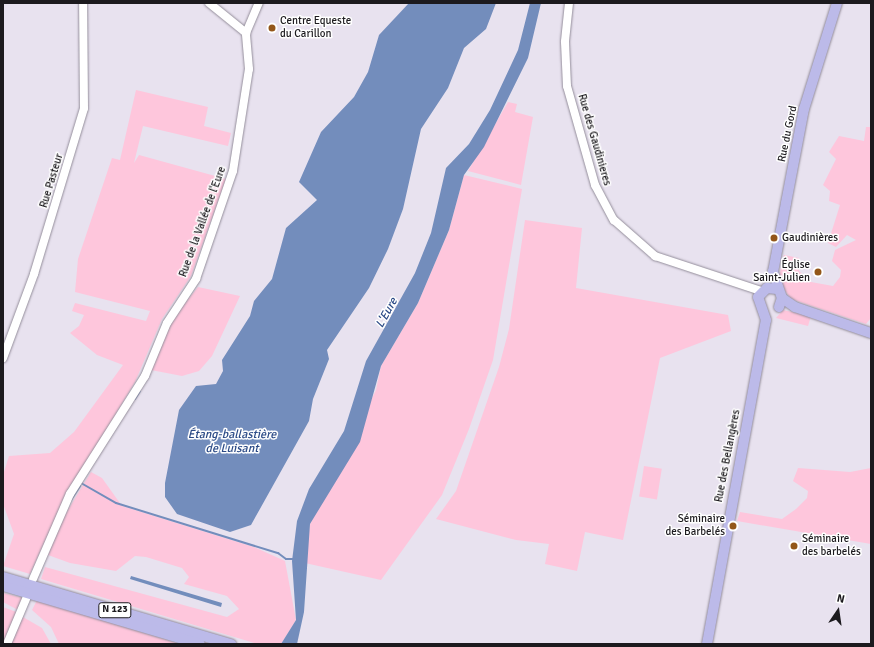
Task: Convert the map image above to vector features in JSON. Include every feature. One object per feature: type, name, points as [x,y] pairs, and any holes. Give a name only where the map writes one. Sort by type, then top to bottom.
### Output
[{"type":"main road","name":"Rue du Gord","points":[[770,299],[773,272],[804,110],[837,3]]},
{"type":"main road","points":[[770,299],[871,333]]},
{"type":"main road","name":"Rue des Bellangères","points":[[707,644],[770,299]]},
{"type":"main road","name":"N 123","points":[[3,577],[229,644]]},
{"type":"main road","name":"N 123","points":[[3,586],[200,644]]},
{"type":"street","name":"Rue Pasteur","points":[[3,358],[34,274],[84,108],[83,3]]},
{"type":"street","points":[[209,3],[246,33]]},
{"type":"street","name":"Rue de la Vallée de l'Eure","points":[[34,579],[70,494],[145,376],[167,323],[196,279],[235,164],[249,70],[246,33],[259,3]]},
{"type":"street","name":"Rue des Gaudinieres","points":[[569,3],[567,86],[586,160],[603,204],[633,240],[655,256],[750,289],[770,299]]},
{"type":"street","points":[[7,644],[26,599]]},
{"type":"shaded area","points":[[136,90],[208,107],[204,126],[231,133],[228,146],[143,126],[134,163],[139,155],[226,179],[191,276],[162,319],[135,382],[62,504],[30,574],[3,566],[14,534],[3,504],[3,475],[9,456],[50,453],[74,432],[123,365],[97,355],[70,333],[79,326],[84,315],[72,311],[75,303],[146,321],[150,311],[75,292],[78,259],[112,158],[120,160]]},
{"type":"shaded area","points":[[508,102],[517,104],[515,112],[533,117],[521,185],[468,171]]},
{"type":"shaded area","points":[[866,127],[871,127],[871,318],[866,324],[791,299],[778,281],[784,255],[799,258],[799,271],[811,282],[833,286],[840,277],[841,270],[832,261],[835,250],[856,240],[847,235],[836,247],[828,243],[840,205],[829,201],[830,191],[823,185],[836,159],[829,152],[839,136],[864,141]]},
{"type":"shaded area","points":[[464,175],[522,189],[493,360],[469,429],[442,495],[381,580],[305,563],[310,524],[376,390],[381,366],[418,303],[449,230]]},
{"type":"shaded area","points":[[525,220],[582,228],[576,288],[728,315],[731,331],[660,358],[623,540],[585,532],[577,571],[545,564],[549,544],[516,540],[436,519],[456,491],[499,367],[509,329]]},
{"type":"shaded area","points":[[198,287],[240,296],[212,356],[199,371],[182,376],[151,370],[169,323]]},
{"type":"shaded area","points":[[783,310],[811,316],[808,326],[776,318]]},
{"type":"shaded area","points":[[644,466],[662,469],[657,499],[639,497]]},
{"type":"shaded area","points":[[798,468],[850,472],[871,468],[871,544],[737,521],[740,512],[782,519],[796,509],[807,498],[808,491],[793,481]]},
{"type":"shaded area","points":[[91,472],[102,478],[122,506],[254,547],[285,561],[296,620],[281,644],[258,644],[41,579],[45,567],[227,617],[239,609],[227,596],[184,584],[189,577],[182,568],[146,557],[135,556],[116,571],[70,563],[48,555],[57,528]]},
{"type":"shaded area","points":[[3,593],[23,598],[18,610],[3,602]]},
{"type":"shaded area","points":[[37,600],[180,644],[59,644],[51,627],[32,610]]},
{"type":"shaded area","points":[[3,607],[19,613],[4,644],[3,644]]},
{"type":"shaded area","points":[[23,617],[42,628],[51,644],[11,644]]},
{"type":"water","name":"Étang-ballastière de Luisant","points":[[409,3],[496,3],[486,29],[464,48],[448,88],[421,129],[403,209],[388,249],[369,288],[327,350],[329,359],[313,399],[309,421],[251,525],[230,532],[177,514],[165,497],[165,483],[179,410],[196,386],[216,384],[223,371],[222,360],[250,316],[254,301],[272,279],[286,228],[317,200],[299,182],[321,132],[354,97],[368,72],[379,35]]},
{"type":"water","points":[[530,3],[541,3],[528,58],[484,147],[464,175],[449,230],[418,303],[381,366],[360,442],[310,524],[304,612],[297,644],[281,644],[296,620],[292,561],[297,521],[309,489],[344,431],[366,361],[415,273],[431,233],[446,168],[469,144],[490,110],[518,50]]},
{"type":"water","points":[[131,576],[222,603],[221,607],[130,579]]},
{"type":"waterway","points":[[135,399],[140,391]]},
{"type":"waterway","points":[[81,483],[116,503],[278,553],[286,559],[293,559]]},
{"type":"waterway","points":[[71,500],[80,486]]},
{"type":"place","name":"Centre Equeste du Carillon","points":[[272,28]]},
{"type":"place","name":"Gaudinières","points":[[774,238]]},
{"type":"place","name":"Église Saint-Julien","points":[[818,272]]},
{"type":"place","name":"Séminaire des Barbelés","points":[[733,526]]},
{"type":"place","name":"Séminaire des barbelés","points":[[794,546]]},
{"type":"water label","name":"L'Eure","points":[[387,313]]}]
